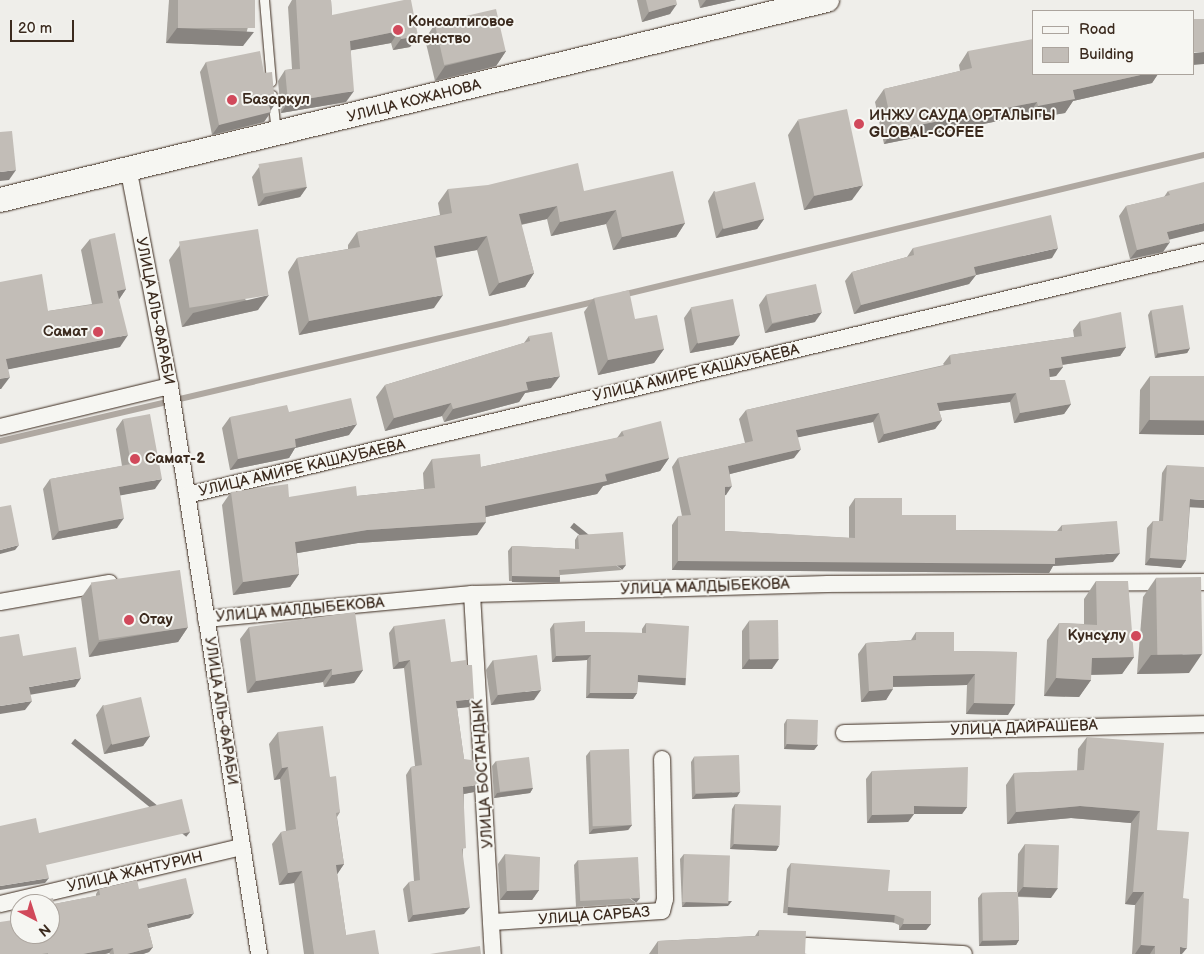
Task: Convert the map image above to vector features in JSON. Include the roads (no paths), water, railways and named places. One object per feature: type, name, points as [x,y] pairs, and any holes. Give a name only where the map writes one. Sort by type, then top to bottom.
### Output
[{"type":"main road","name":"УЛИЦА КОЖАНОВА","points":[[0,200],[129,172],[827,0]]},
{"type":"street","name":"УЛИЦА АЛЬ-ФАРАБИ","points":[[129,172],[170,386],[196,568],[206,619],[259,954]]},
{"type":"street","name":"УЛИЦА АМИРЕ КАШАУБАЕВА","points":[[187,495],[1204,252]]},
{"type":"street","points":[[0,427],[170,386]]},
{"type":"street","points":[[176,572],[196,568]]},
{"type":"street","points":[[0,602],[127,580]]},
{"type":"street","name":"УЛИЦА МАЛДЫБЕКОВА","points":[[206,619],[472,594],[828,584],[1204,582]]},
{"type":"street","name":"УЛИЦА БОСТАНДЫК","points":[[472,594],[493,922],[493,954]]},
{"type":"street","name":"УЛИЦА ДАЙРАШЕВА","points":[[844,733],[1204,724]]},
{"type":"street","name":"УЛИЦА САРБАЗ","points":[[493,922],[662,911],[666,899],[662,759]]},
{"type":"street","name":"УЛИЦА ЖАНТУРИН","points":[[0,904],[242,847]]},
{"type":"street","points":[[806,946],[964,954]]},
{"type":"lane","points":[[264,0],[276,135]]},
{"type":"waterway","points":[[622,295],[1204,155]]},
{"type":"waterway","points":[[0,441],[598,301]]},
{"type":"place","name":"Консалтиговое агенство","points":[[398,30]]},
{"type":"place","name":"Базаркул","points":[[232,100]]},
{"type":"place","name":"ИНЖУ САУДА ОРТАЛЫГЫ GLOBAL-COFEE","points":[[859,124]]},
{"type":"place","name":"Самат","points":[[98,332]]},
{"type":"place","name":"Самат-2","points":[[135,459]]},
{"type":"place","name":"Отау","points":[[129,620]]},
{"type":"place","name":"Кунсұлу","points":[[1136,636]]}]
